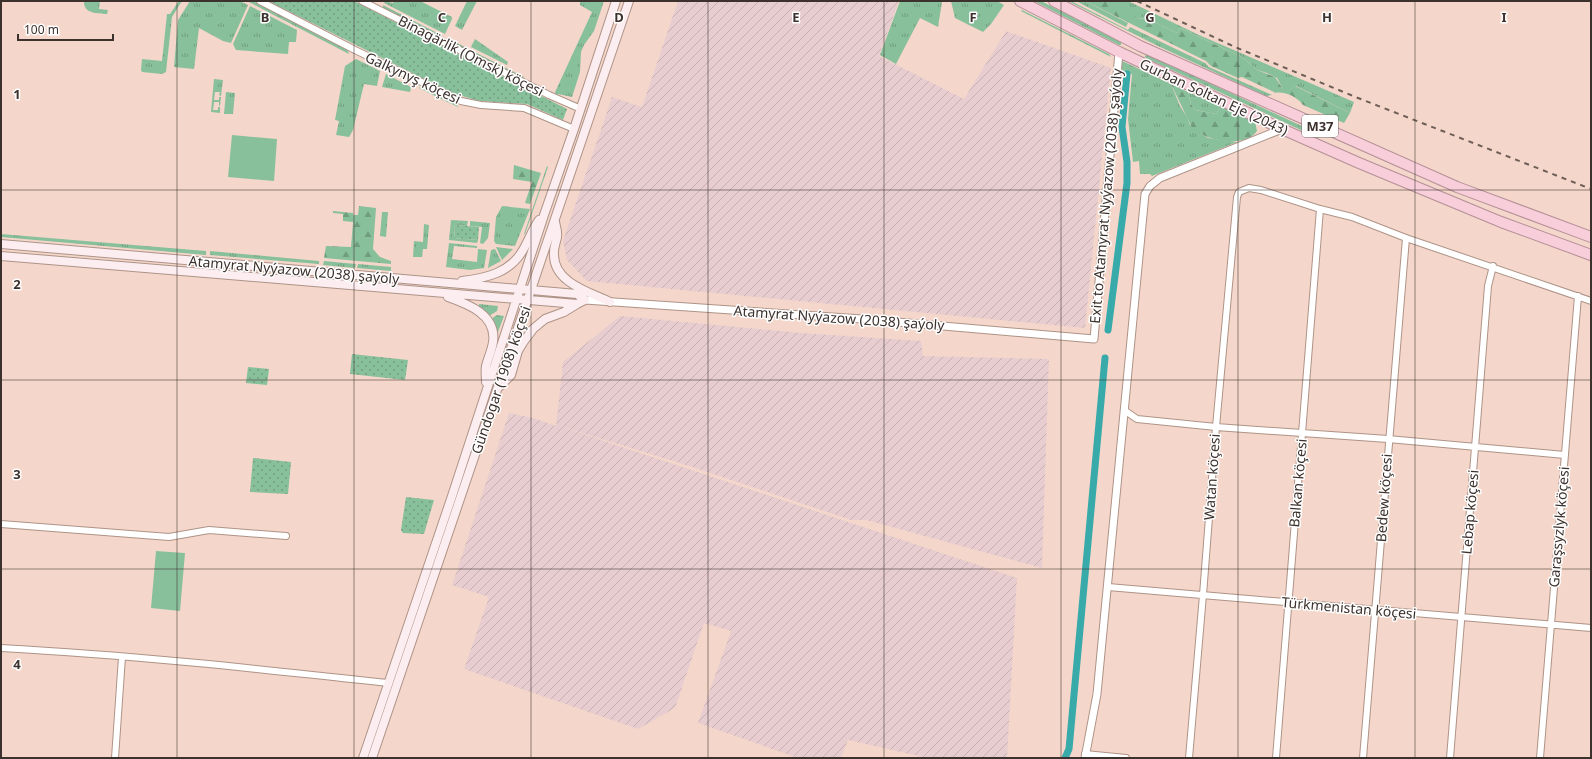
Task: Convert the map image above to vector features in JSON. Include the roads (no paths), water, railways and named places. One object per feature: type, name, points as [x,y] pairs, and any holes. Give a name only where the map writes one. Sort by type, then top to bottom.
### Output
[{"type":"highway","name":"Gurban Soltan Eje (2043)","points":[[1020,1],[1119,52],[1282,129],[1501,222],[1591,255]]},
{"type":"highway","name":"Gurban Soltan Eje (2043)","points":[[1054,1],[1140,46],[1365,147],[1457,187],[1591,237]]},
{"type":"highway","points":[[1317,144],[1324,141],[1326,135],[1325,128]]},
{"type":"highway","points":[[1359,163],[1358,156],[1360,151],[1365,147]]},
{"type":"main road","name":"Gündogar (1908) köçesi","points":[[372,758],[392,685],[487,388],[616,1]]},
{"type":"main road","name":"Gündogar (1908) köçesi","points":[[363,758],[392,685],[497,390],[629,1]]},
{"type":"main road","points":[[581,109],[591,114]]},
{"type":"main road","points":[[442,282],[480,279],[505,270],[516,260],[523,250],[533,229],[544,215]]},
{"type":"main road","points":[[555,219],[557,236],[554,256],[556,267],[571,283],[610,302]]},
{"type":"main road","name":"Atamyrat Nyýazow (2038) şaýoly","points":[[1,244],[577,294],[585,300]]},
{"type":"main road","name":"Atamyrat Nyýazow (2038) şaýoly","points":[[1,256],[577,304]]},
{"type":"main road","points":[[440,293],[477,310],[486,318],[490,325],[493,339],[486,368],[487,388]]},
{"type":"main road","points":[[497,390],[511,375],[518,351],[533,329],[545,319],[564,312],[585,300]]},
{"type":"street","name":"Galkynyş köçesi","points":[[260,1],[355,50],[461,101],[481,105],[524,108],[574,129]]},
{"type":"street","name":"Binagärlik (Omsk) köçesi","points":[[362,1],[554,98],[581,109]]},
{"type":"street","name":"Exit to Atamyrat Nyýazow (2038) şaýoly","points":[[1094,340],[1119,52]]},
{"type":"street","points":[[1126,758],[1085,756],[1097,694],[1144,199],[1148,189],[1160,178],[1282,129]]},
{"type":"street","name":"Watan köçesi","points":[[1189,758],[1216,427],[1237,197],[1242,190],[1255,189],[1320,209]]},
{"type":"street","points":[[1320,209],[1352,217],[1406,238],[1492,266],[1591,301]]},
{"type":"street","name":"Balkan köçesi","points":[[1276,758],[1320,209]]},
{"type":"street","name":"Bedew köçesi","points":[[1363,758],[1376,610],[1388,439],[1406,238]]},
{"type":"street","name":"Lebap köçesi","points":[[1450,758],[1488,286],[1492,266]]},
{"type":"street","name":"Garaşsyzlyk köçesi","points":[[1540,758],[1578,296]]},
{"type":"street","name":"Atamyrat Nyýazow (2038) şaýoly","points":[[585,300],[862,319],[1094,340]]},
{"type":"street","points":[[1124,410],[1137,419],[1216,427],[1388,439],[1565,455]]},
{"type":"street","points":[[1,524],[169,537],[209,530],[286,536]]},
{"type":"street","name":"Türkmenistan köçesi","points":[[1108,587],[1591,628]]},
{"type":"street","points":[[1,648],[246,668],[392,685]]},
{"type":"street","points":[[115,758],[122,657]]},
{"type":"waterway","points":[[1108,330],[1127,183],[1127,162],[1122,127],[1127,74]]},
{"type":"waterway","points":[[1065,758],[1069,749],[1105,358]]},
{"type":"railway","points":[[1137,1],[1235,47],[1358,98],[1591,189]]}]
